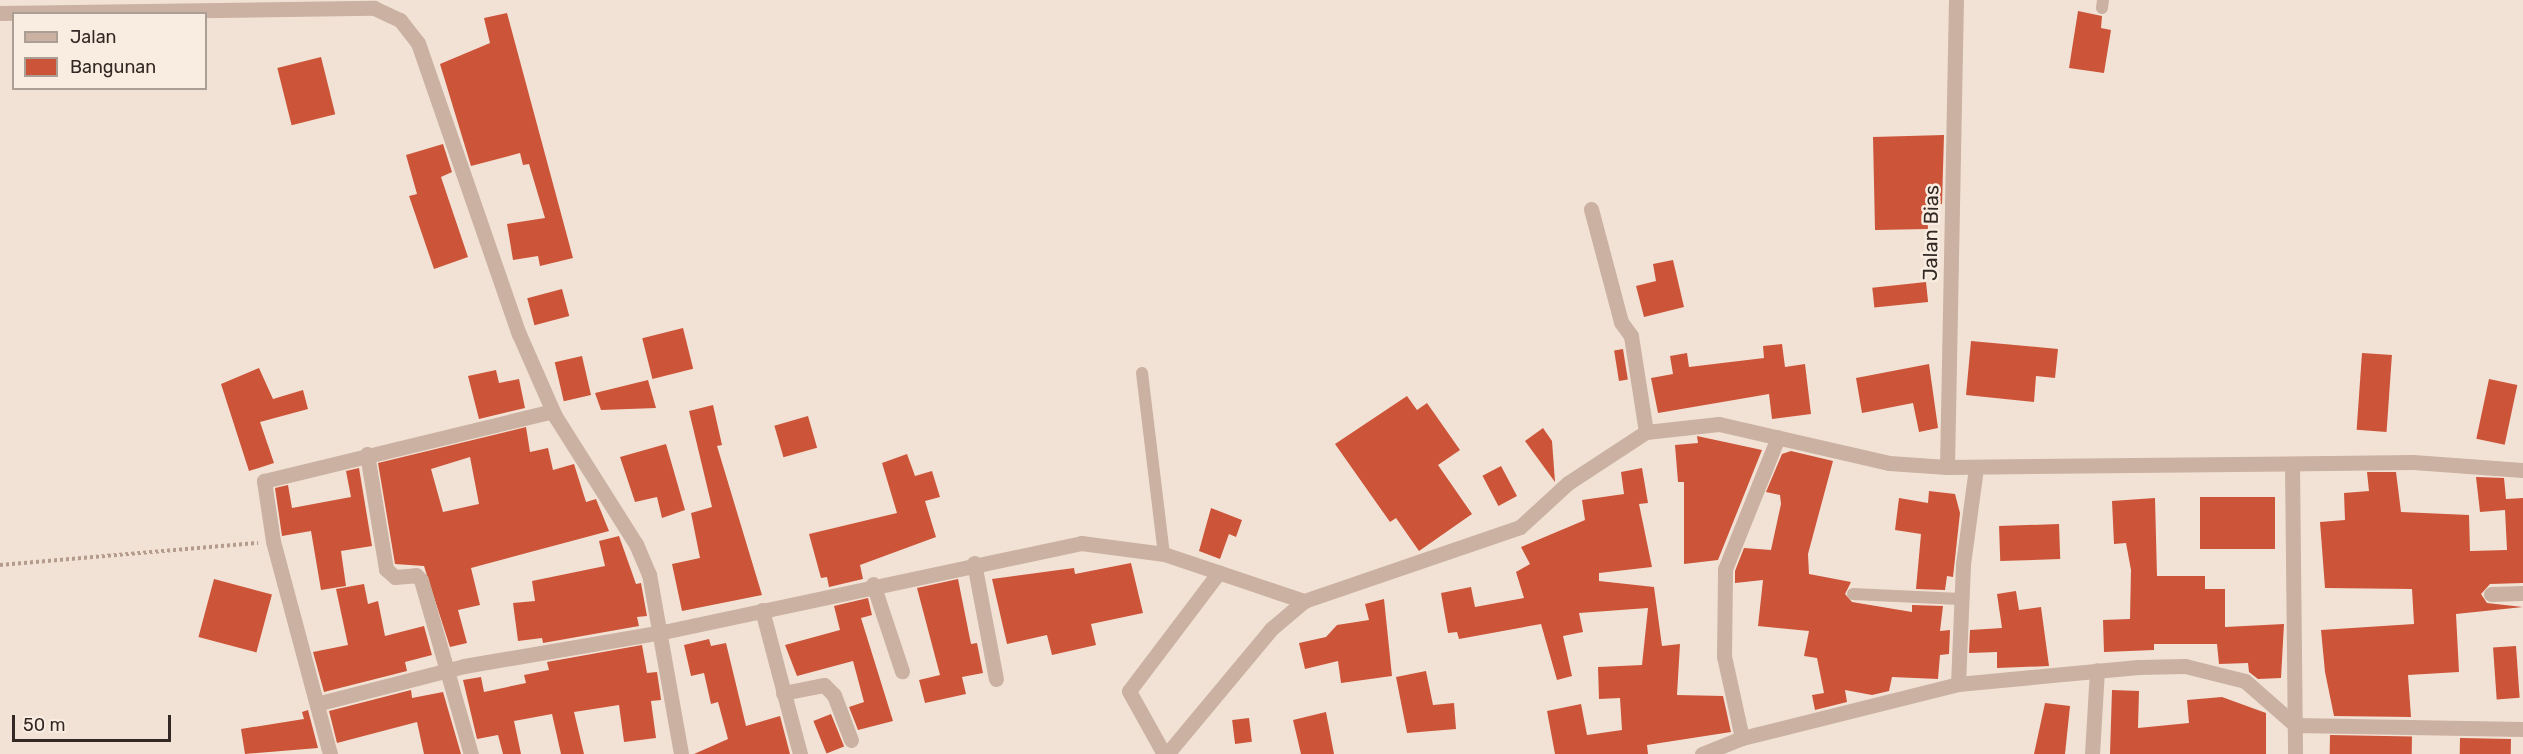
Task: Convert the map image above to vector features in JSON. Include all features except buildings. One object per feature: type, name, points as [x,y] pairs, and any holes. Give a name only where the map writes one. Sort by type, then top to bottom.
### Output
[{"type":"street","name":"Jalan Bias","points":[[1947,468],[1956,0]]},
{"type":"street","points":[[23,12],[207,4],[374,4],[400,20],[418,43],[519,334],[553,411],[636,544],[663,632],[681,754]]},
{"type":"street","points":[[1591,209],[1620,319],[1631,336],[1646,432]]},
{"type":"street","points":[[330,754],[320,703],[273,541],[263,488],[267,477],[553,411]]},
{"type":"street","points":[[1219,572],[1129,691],[1166,754],[1271,629],[1304,601],[1520,527],[1568,483],[1646,432],[1719,424],[1889,463],[1947,468],[2413,462],[2523,470]]},
{"type":"street","points":[[1742,738],[1724,656],[1725,569],[1778,437]]},
{"type":"street","points":[[367,454],[386,568],[395,577],[416,575],[421,580],[445,671],[471,754]]},
{"type":"street","points":[[2292,464],[2295,754]]},
{"type":"street","points":[[1958,684],[1960,599],[1976,468]]},
{"type":"street","points":[[320,703],[445,671],[663,632],[873,584],[1081,543],[1164,554],[1304,601]]},
{"type":"street","points":[[974,563],[996,679]]},
{"type":"street","points":[[873,584],[902,671]]},
{"type":"street","points":[[2491,594],[2523,593]]},
{"type":"street","points":[[762,610],[800,754]]},
{"type":"street","points":[[1712,752],[1742,738],[1958,684],[2097,670],[2185,666],[2245,681],[2295,725],[2523,729]]},
{"type":"street","points":[[2092,754],[2097,670]]},
{"type":"street","points":[[783,693],[824,685],[834,695],[851,740]]},
{"type":"lane","points":[[1142,373],[1164,554]]},
{"type":"lane","points":[[1853,594],[1960,599]]},
{"type":"path","points":[[0,565],[273,541]]}]
